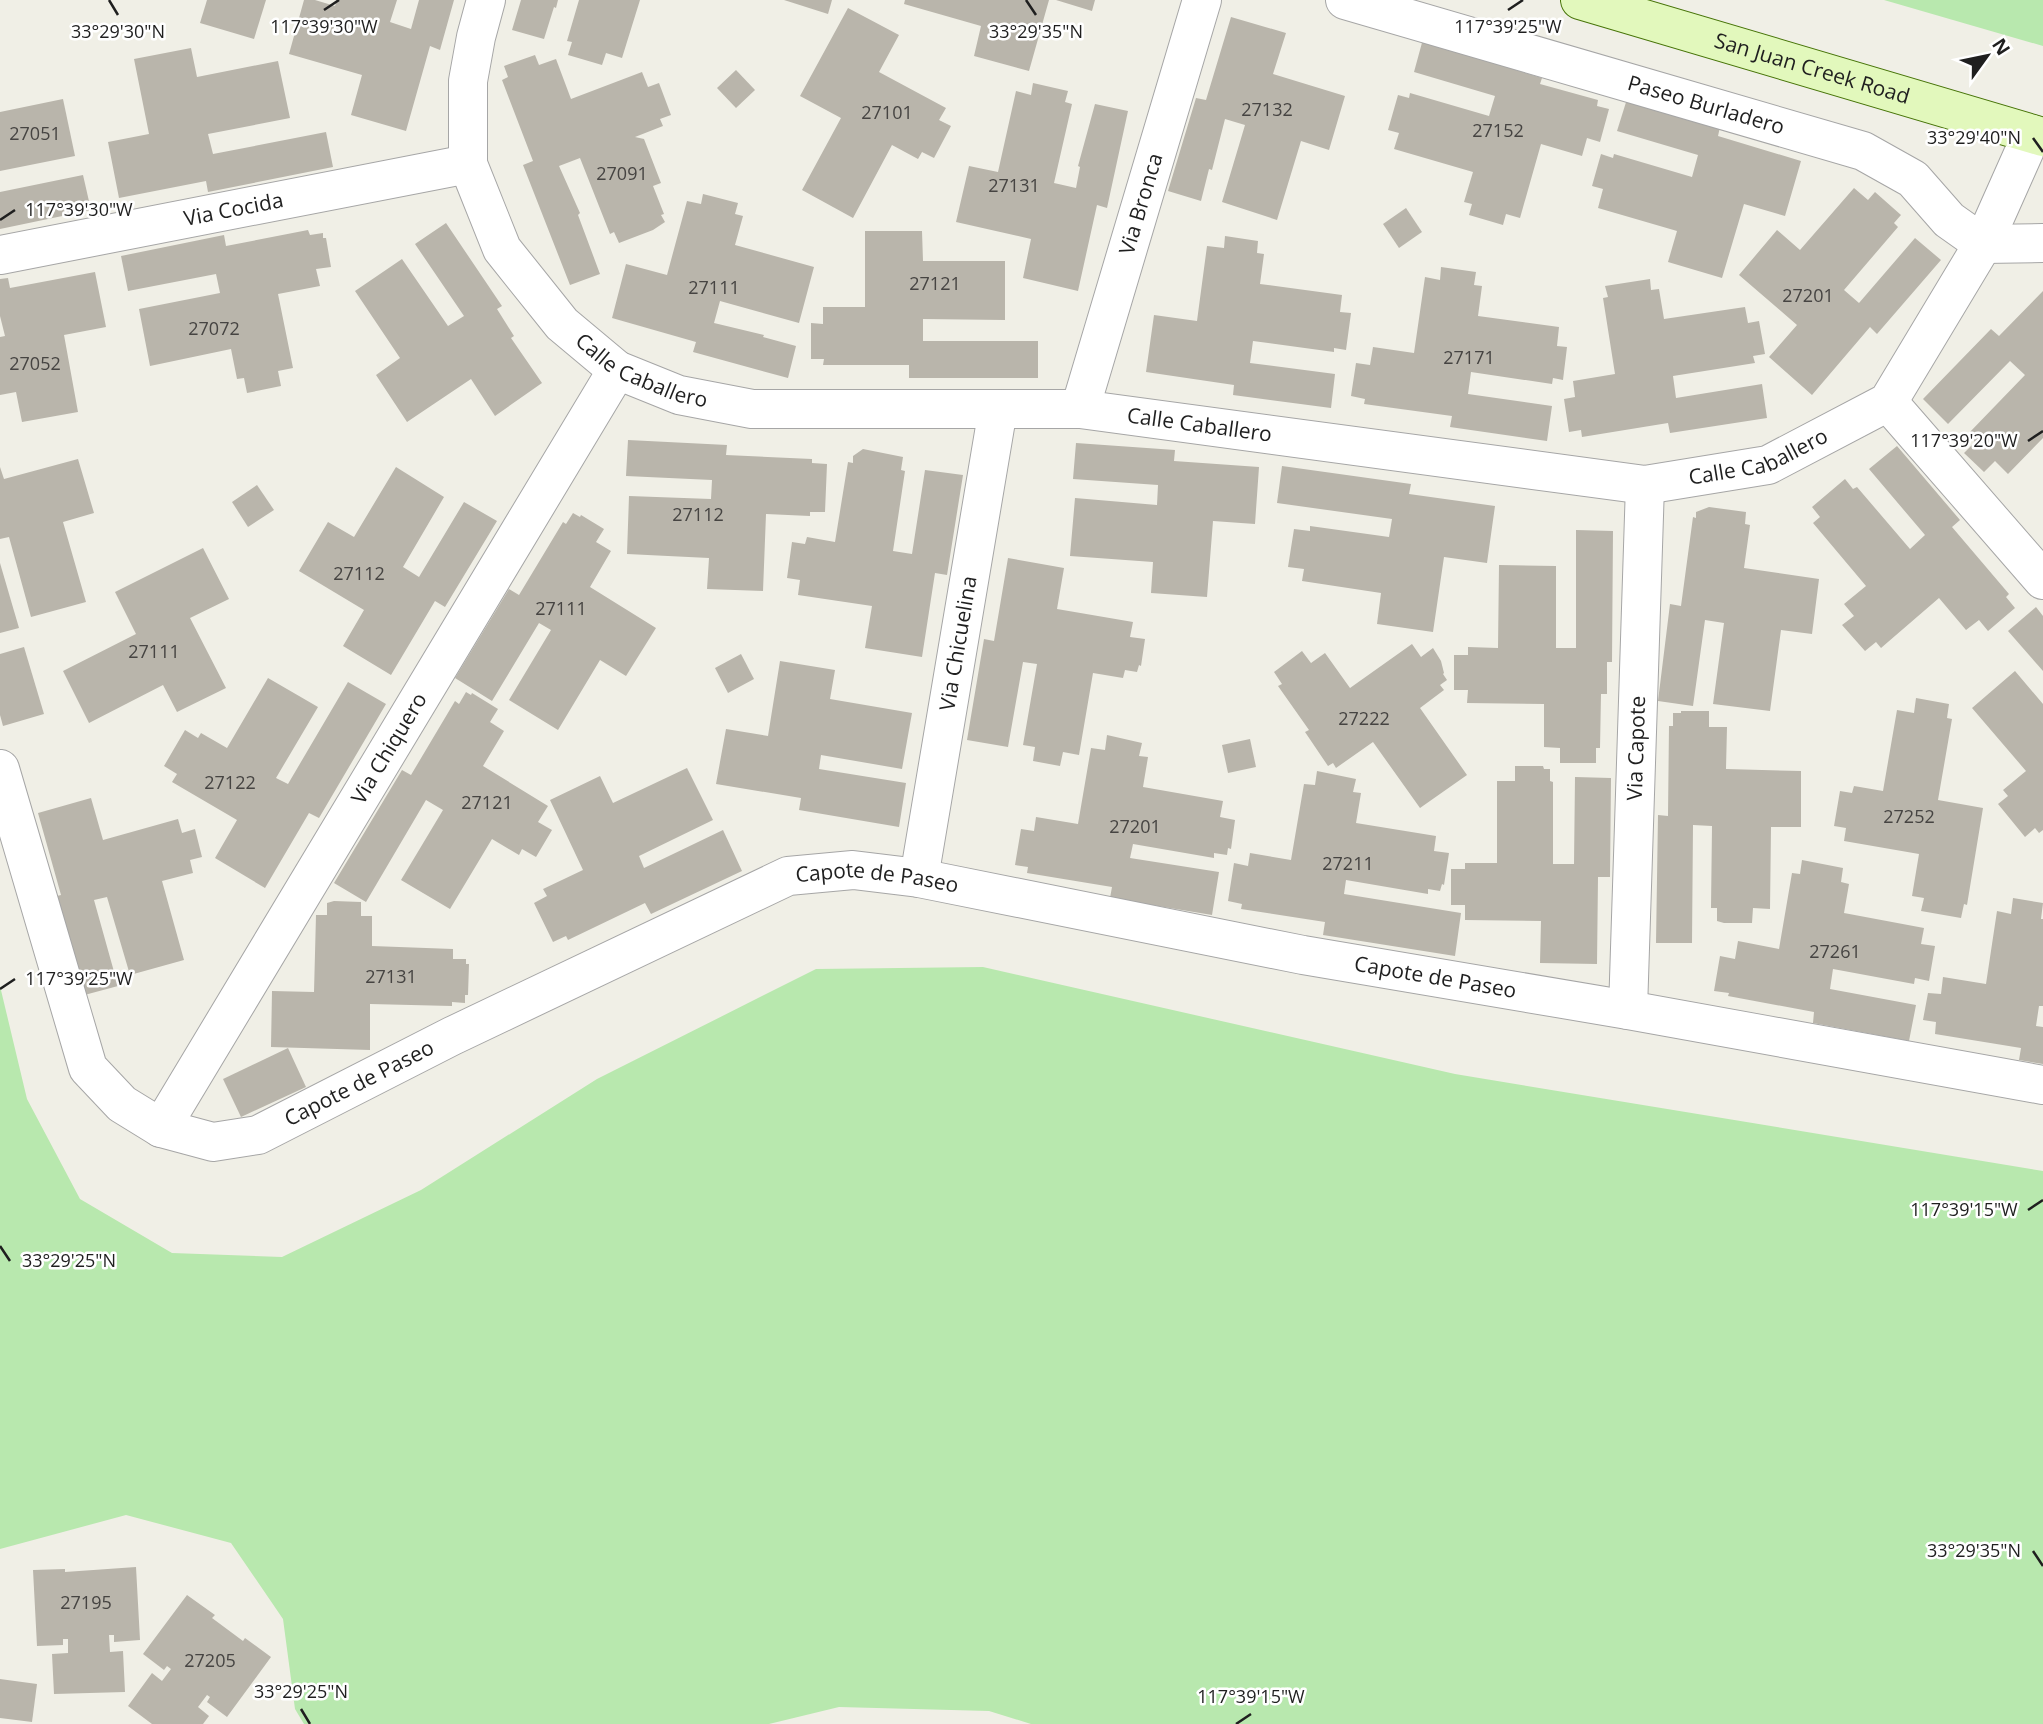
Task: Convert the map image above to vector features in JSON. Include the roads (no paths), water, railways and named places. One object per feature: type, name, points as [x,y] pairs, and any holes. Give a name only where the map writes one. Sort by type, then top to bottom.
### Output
[{"type":"main road","name":"San Juan Creek Road","points":[[1580,0],[2037,135]]},
{"type":"street","name":"Calle Caballero","points":[[486,0],[468,81],[468,164],[502,249],[562,324],[617,370],[679,395],[752,409],[1080,409],[1645,485],[1768,465],[1888,402]]},
{"type":"street","name":"Via Bronca","points":[[1080,409],[1202,0]]},
{"type":"street","name":"Paseo Burladero","points":[[1345,0],[1863,150],[1913,179],[1949,219],[1983,244]]},
{"type":"street","points":[[2037,135],[1983,244],[1888,402],[2043,580]]},
{"type":"street","name":"Via Cocida","points":[[0,255],[468,164]]},
{"type":"street","points":[[1983,244],[2043,243]]},
{"type":"street","name":"Via Chiquero","points":[[160,1128],[617,370]]},
{"type":"street","name":"Via Chicuelina","points":[[919,878],[998,409]]},
{"type":"street","name":"Via Capote","points":[[1628,1010],[1645,485]]},
{"type":"street","name":"Capote de Paseo","points":[[0,769],[88,1068],[122,1104],[160,1128],[213,1142],[258,1135],[452,1036],[788,876],[853,870],[919,878],[1291,953],[1628,1010],[2043,1086]]}]
